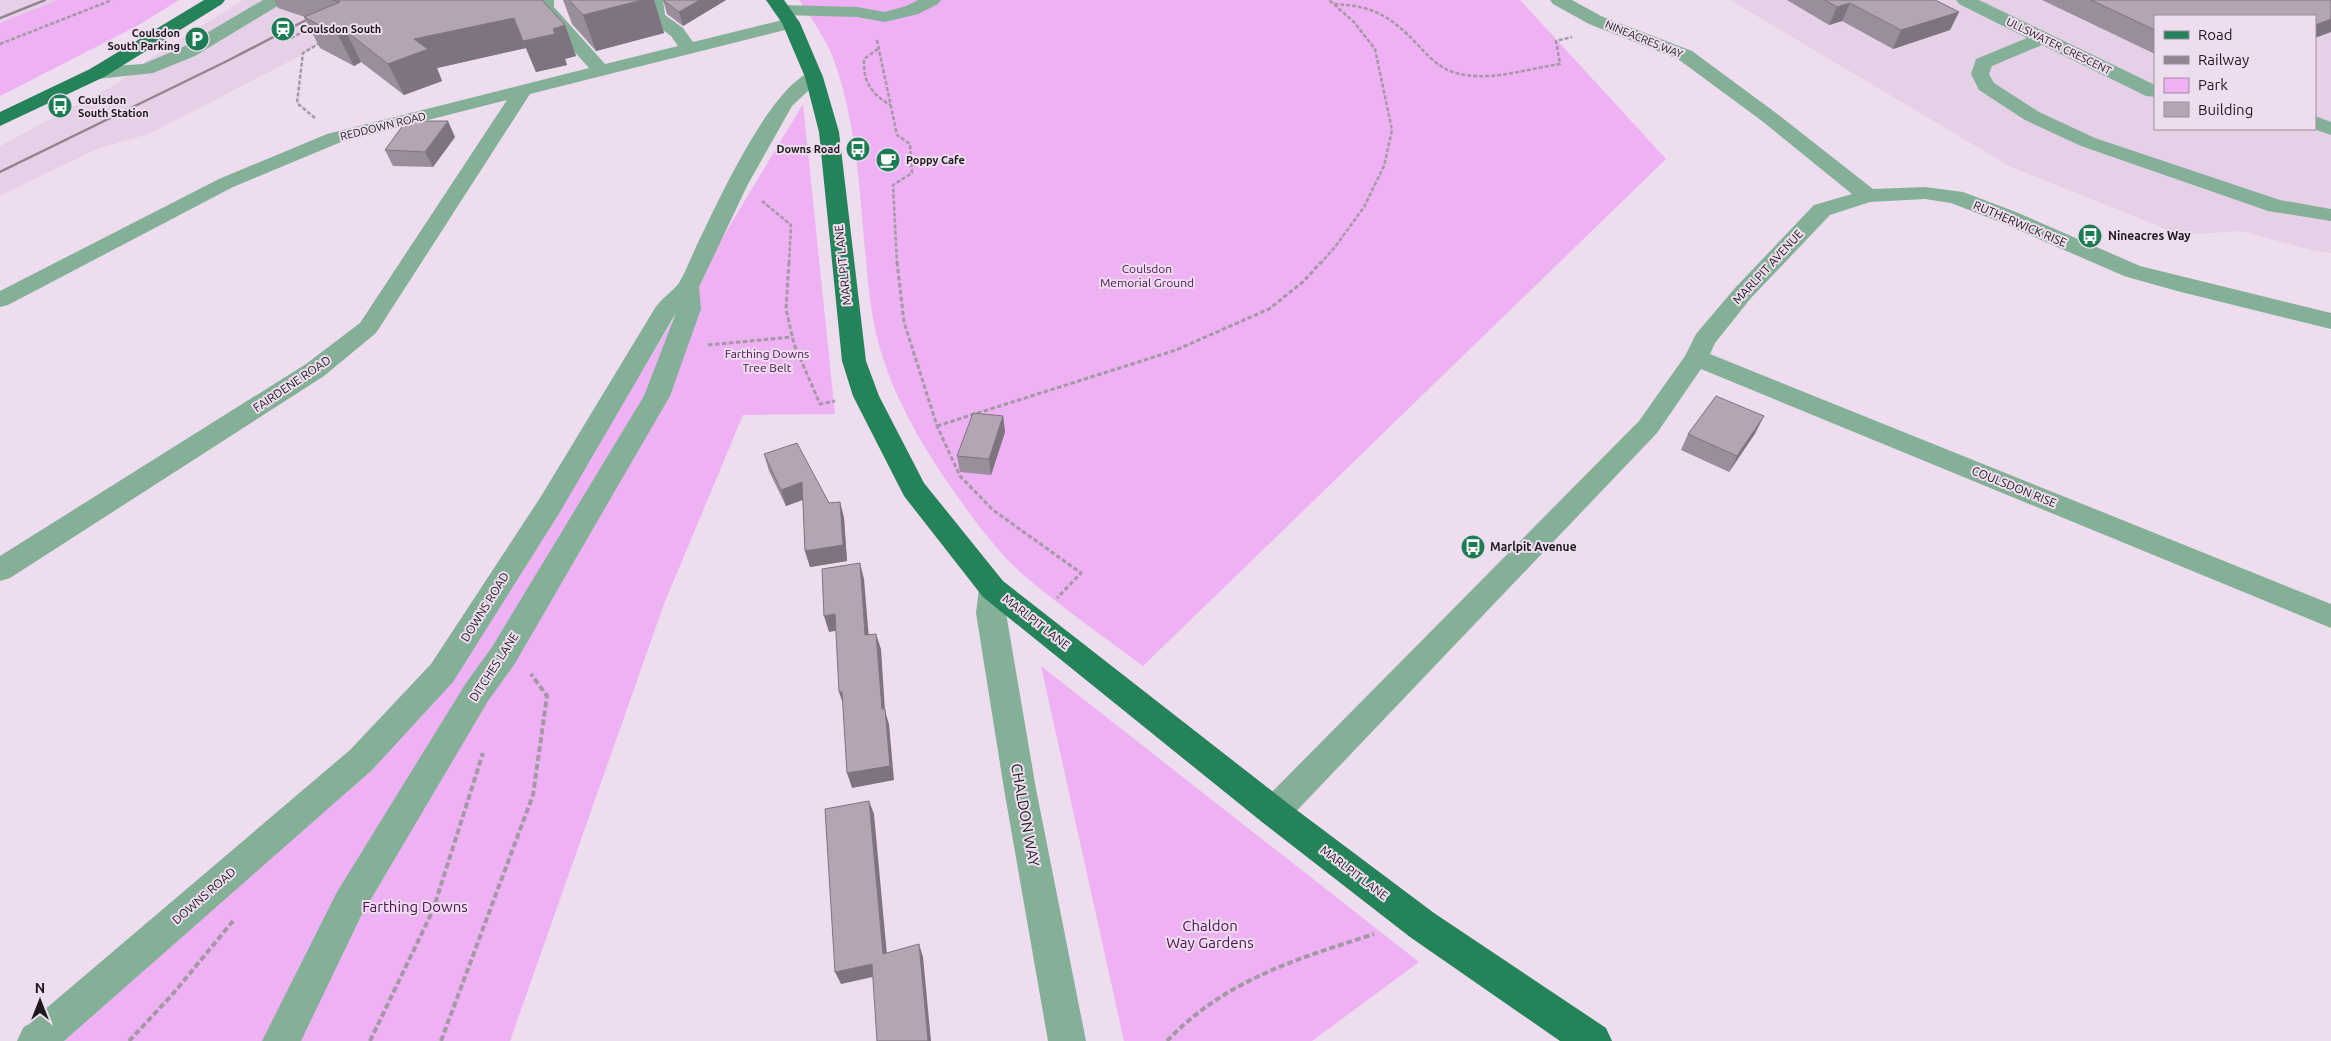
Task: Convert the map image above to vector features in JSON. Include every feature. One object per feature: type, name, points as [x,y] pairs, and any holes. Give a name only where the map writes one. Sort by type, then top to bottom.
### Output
[{"type":"main road","points":[[0,120],[97,73],[216,0]]},
{"type":"main road","name":"MARLPIT LANE","points":[[784,7],[814,77],[830,132],[849,329],[854,361],[866,396],[914,489],[993,589],[1274,812],[1422,925],[1593,1041]]},
{"type":"street","points":[[97,73],[118,73],[146,69],[188,52],[275,0]]},
{"type":"street","points":[[654,0],[657,17],[677,32],[689,49]]},
{"type":"street","points":[[885,17],[912,10],[932,0]]},
{"type":"street","name":"NINEACRES WAY","points":[[1559,0],[1595,20],[1685,55],[1769,117],[1868,196]]},
{"type":"street","name":"ULLSWATER CRESCENT","points":[[1965,0],[2153,92]]},
{"type":"street","points":[[527,8],[545,4],[602,72]]},
{"type":"street","name":"REDDOWN ROAD","points":[[0,300],[226,183],[334,138],[689,49],[784,7],[857,12],[885,17]]},
{"type":"street","points":[[2042,38],[1983,63],[1980,74],[1986,86],[2032,116],[2088,142],[2276,206],[2331,215]]},
{"type":"street","name":"DOWNS ROAD","points":[[36,1041],[361,760],[442,674],[550,505],[667,308],[688,287],[737,184],[784,103],[796,90],[814,77]]},
{"type":"street","name":"FAIRDENE ROAD","points":[[0,570],[315,370],[368,328],[522,92]]},
{"type":"street","points":[[2316,122],[2331,129]]},
{"type":"street","name":"RUTHERWICK RISE","points":[[1822,210],[1868,196],[1908,193],[1954,197],[2008,216],[2132,271],[2177,284],[2292,310],[2331,322]]},
{"type":"street","name":"MARLPIT AVENUE","points":[[1274,812],[1648,427],[1696,358],[1704,340],[1743,293],[1822,210]]},
{"type":"street","name":"DITCHES LANE","points":[[280,1041],[349,904],[477,692],[503,656],[657,396],[689,309],[688,287]]},
{"type":"street","name":"COULSDON RISE","points":[[1696,358],[2331,616]]},
{"type":"street","name":"CHALDON WAY","points":[[993,589],[990,614],[1067,1041]]},
{"type":"street","points":[[453,657],[503,656]]},
{"type":"path","points":[[0,44],[112,0]]},
{"type":"path","points":[[937,426],[1176,350],[1269,309],[1304,281],[1335,247],[1364,207],[1384,166],[1392,130],[1378,71],[1375,49],[1354,22],[1329,0]]},
{"type":"path","points":[[1334,4],[1354,4],[1379,10],[1395,21],[1433,60],[1449,70],[1464,74],[1483,75],[1560,64],[1556,40],[1614,27]]},
{"type":"path","points":[[885,17],[878,29],[878,49],[897,134],[910,144],[912,173],[893,185],[896,254],[904,322],[937,426],[960,476],[985,502],[1081,573],[1067,588]]},
{"type":"path","points":[[291,38],[314,26]]},
{"type":"path","points":[[313,116],[297,103],[302,53],[320,42],[320,36]]},
{"type":"path","points":[[878,49],[864,59],[863,72],[871,93],[890,105]]},
{"type":"path","points":[[737,184],[760,199],[791,225],[786,309],[792,337],[820,404],[866,396]]},
{"type":"path","points":[[674,349],[792,337]]},
{"type":"path","points":[[441,1041],[533,795],[547,696],[526,667],[503,656]]},
{"type":"path","points":[[370,1041],[433,910],[484,749]]},
{"type":"path","points":[[1167,1041],[1180,1025],[1240,985],[1307,954],[1357,940]]},
{"type":"shaded area","points":[[0,0],[57,0],[0,23]]},
{"type":"shaded area","points":[[243,0],[398,0],[294,59],[151,133],[94,150],[0,196],[0,146],[118,83],[152,57]]},
{"type":"shaded area","points":[[1730,0],[2331,0],[2331,253],[2311,250],[2241,231],[2196,234],[2173,232],[2009,166]]},
{"type":"green space","points":[[57,0],[179,0],[137,26],[0,96],[0,23]]},
{"type":"green space","name":"Coulsdon Memorial Ground","points":[[799,0],[1520,0],[1666,159],[1143,666],[1055,601],[1008,560],[983,531],[945,478],[916,432],[892,384],[876,333],[867,275],[855,149],[843,87],[826,43]]},
{"type":"green space","name":"Farthing Downs","points":[[803,104],[835,414],[743,415],[664,604],[510,1041],[64,1041],[371,766],[570,491]]},
{"type":"green space","name":"Chaldon Way Gardens","points":[[1041,666],[1419,962],[1312,1041],[1124,1041]]},
{"type":"building","points":[[332,0],[542,0],[565,25],[553,29],[555,34],[523,41],[514,18],[414,39],[428,49],[388,64],[346,31],[338,35],[304,17],[340,2]]},
{"type":"building","points":[[569,0],[642,0],[583,15]]},
{"type":"building","points":[[663,0],[700,0],[679,12]]},
{"type":"building","points":[[1825,0],[1935,0],[1959,12],[1901,30],[1850,3],[1837,7]]},
{"type":"building","points":[[2091,0],[2331,0],[2331,19],[2316,25],[2316,15],[2154,15],[2154,30]]},
{"type":"building","points":[[406,121],[448,121],[425,152],[385,150]]},
{"type":"building","points":[[1716,396],[1764,416],[1737,456],[1688,434]]},
{"type":"building","points":[[973,413],[1003,416],[989,459],[957,456]]},
{"type":"building","points":[[797,443],[829,503],[840,502],[843,545],[805,551],[802,482],[781,490],[764,454]]},
{"type":"building","points":[[860,563],[865,635],[876,634],[882,709],[885,709],[890,766],[847,773],[842,692],[839,692],[835,614],[824,616],[822,569]]},
{"type":"building","points":[[869,801],[883,954],[919,944],[928,1041],[877,1041],[872,964],[835,972],[825,809]]},
{"type":"railway","points":[[0,18],[45,0]]},
{"type":"railway","points":[[0,172],[227,61],[345,0]]},
{"type":"place","name":"Coulsdon South","points":[[283,29]]},
{"type":"place","name":"Coulsdon South Parking","points":[[197,39]]},
{"type":"place","name":"Coulsdon South Station","points":[[60,106]]},
{"type":"place","name":"Downs Road","points":[[858,149]]},
{"type":"place","name":"Poppy Cafe","points":[[888,160]]},
{"type":"place","name":"Nineacres Way","points":[[2090,236]]},
{"type":"place","name":"Marlpit Avenue","points":[[1473,547]]},
{"type":"park label","name":"Farthing Downs Tree Belt","points":[[767,361]]}]
